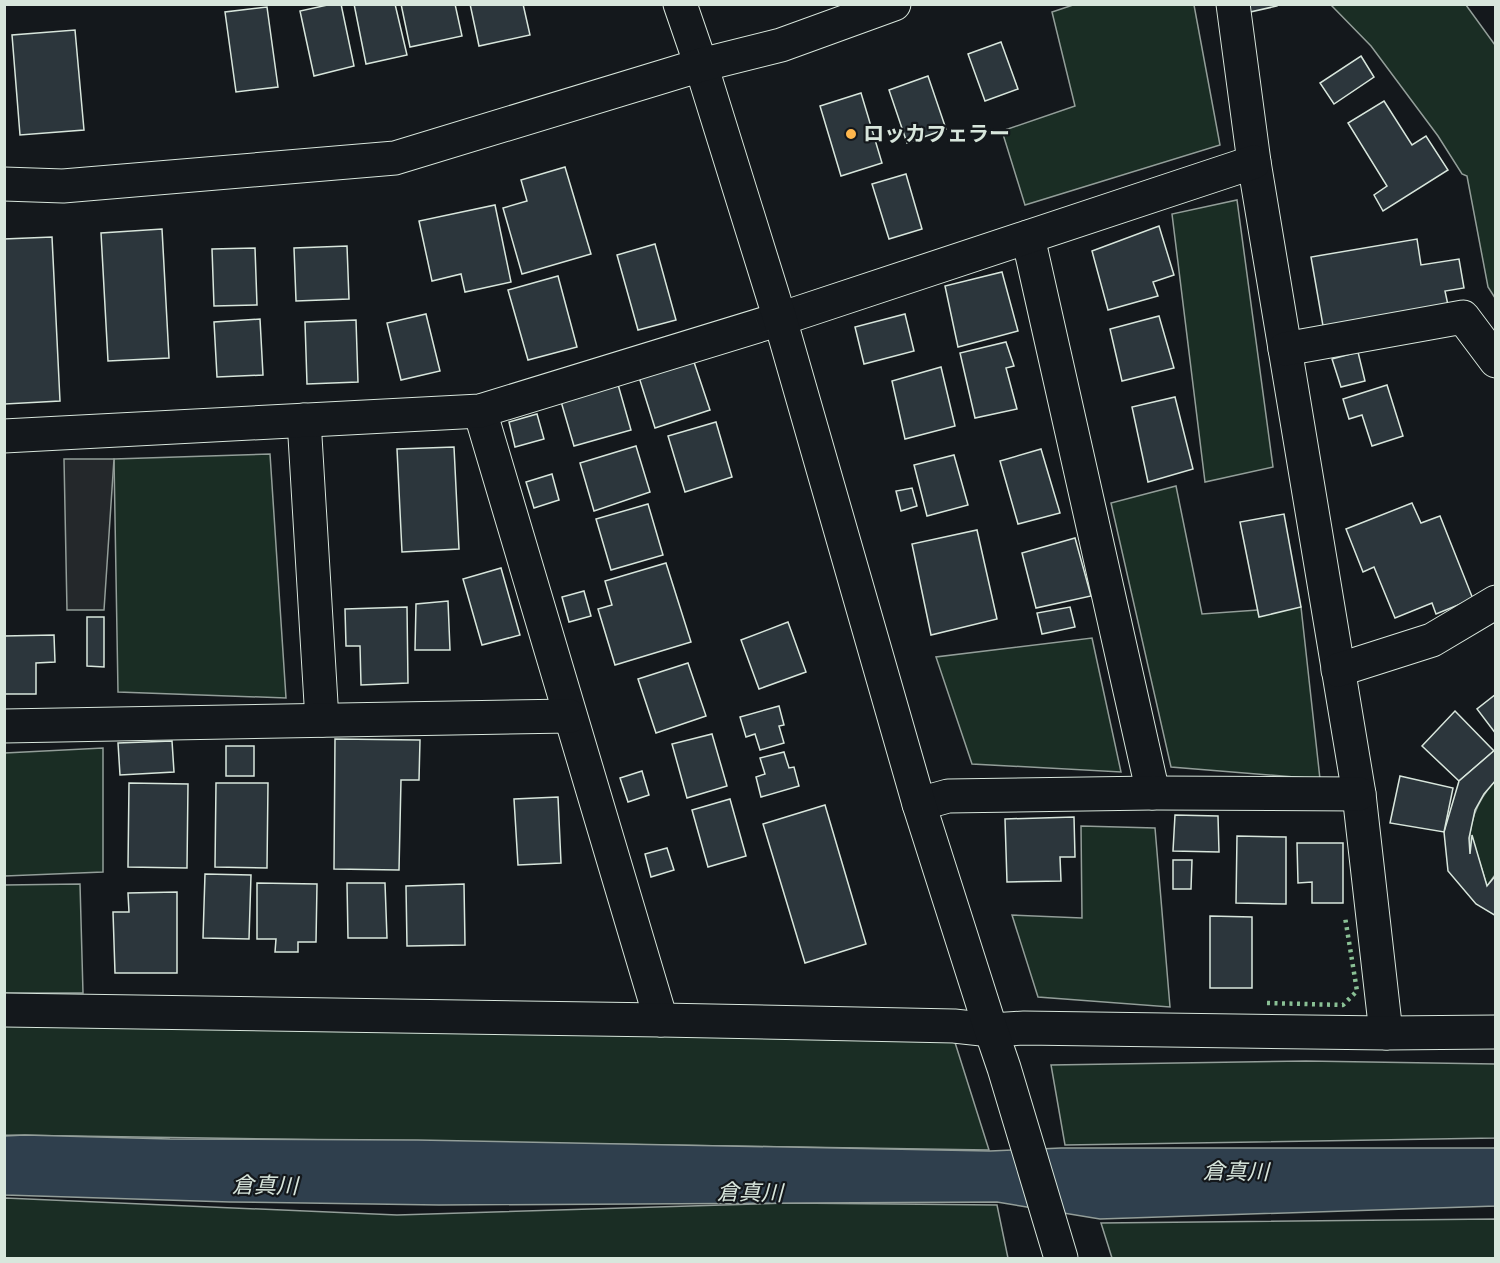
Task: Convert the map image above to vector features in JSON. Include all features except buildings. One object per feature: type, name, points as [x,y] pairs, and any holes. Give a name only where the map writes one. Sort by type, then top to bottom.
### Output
[{"type":"street","points":[[680,4],[780,319],[919,804],[1004,1068],[1061,1258]]},
{"type":"street","points":[[4,184],[63,186],[395,158],[701,65],[781,45],[894,4]]},
{"type":"street","points":[[1233,4],[1254,162],[1359,794],[1386,1033]]},
{"type":"street","points":[[4,436],[480,411],[780,319],[1254,162]]},
{"type":"street","points":[[1028,237],[1153,793]]},
{"type":"street","points":[[1285,349],[1463,317],[1496,361]]},
{"type":"street","points":[[480,411],[661,1020]]},
{"type":"street","points":[[304,420],[322,720]]},
{"type":"street","points":[[1338,670],[1432,640],[1496,602]]},
{"type":"street","points":[[4,726],[570,716]]},
{"type":"street","points":[[919,804],[948,796],[1153,793],[1359,794]]},
{"type":"street","points":[[4,1010],[661,1020],[954,1026],[991,1030],[1024,1028],[1386,1033],[1496,1032]]},
{"type":"green space","points":[[1073,5],[1194,5],[1220,145],[1025,205],[1002,131],[1075,106],[1052,12]]},
{"type":"green space","points":[[1331,5],[1466,5],[1495,45],[1495,298],[1488,287],[1467,176],[1462,174],[1438,136],[1371,46]]},
{"type":"green space","points":[[1237,200],[1273,467],[1205,482],[1172,214]]},
{"type":"green space","points":[[270,454],[286,698],[118,692],[114,459]]},
{"type":"green space","points":[[1176,486],[1202,614],[1301,607],[1320,779],[1171,767],[1111,503]]},
{"type":"green space","points":[[1092,638],[1121,772],[972,764],[936,657]]},
{"type":"green space","points":[[103,748],[103,872],[5,876],[5,753]]},
{"type":"green space","points":[[1495,780],[1495,875],[1487,886],[1472,838],[1470,854],[1469,843],[1474,814]]},
{"type":"green space","points":[[1081,826],[1155,828],[1170,1007],[1038,997],[1012,915],[1082,918]]},
{"type":"green space","points":[[80,884],[83,993],[5,993],[5,885]]},
{"type":"green space","points":[[5,1010],[952,1033],[989,1150],[5,1135]]},
{"type":"green space","points":[[1306,1061],[1495,1064],[1495,1138],[1065,1145],[1051,1065]]},
{"type":"green space","points":[[5,1198],[397,1215],[789,1203],[997,1205],[1008,1258],[5,1258]]},
{"type":"green space","points":[[1495,1219],[1495,1258],[1112,1258],[1101,1223]]},
{"type":"shaded area","points":[[64,459],[114,459],[104,610],[67,610]]},
{"type":"water","name":"倉真川","points":[[4,1136],[990,1151],[1061,1148],[1495,1148],[1496,1206],[1100,1219],[997,1202],[439,1205],[230,1202],[5,1195]]},
{"type":"hedge","points":[[1267,1003],[1343,1005],[1357,991],[1345,917]]},
{"type":"place","name":"ロッカフェラー","points":[[851,134]]}]
